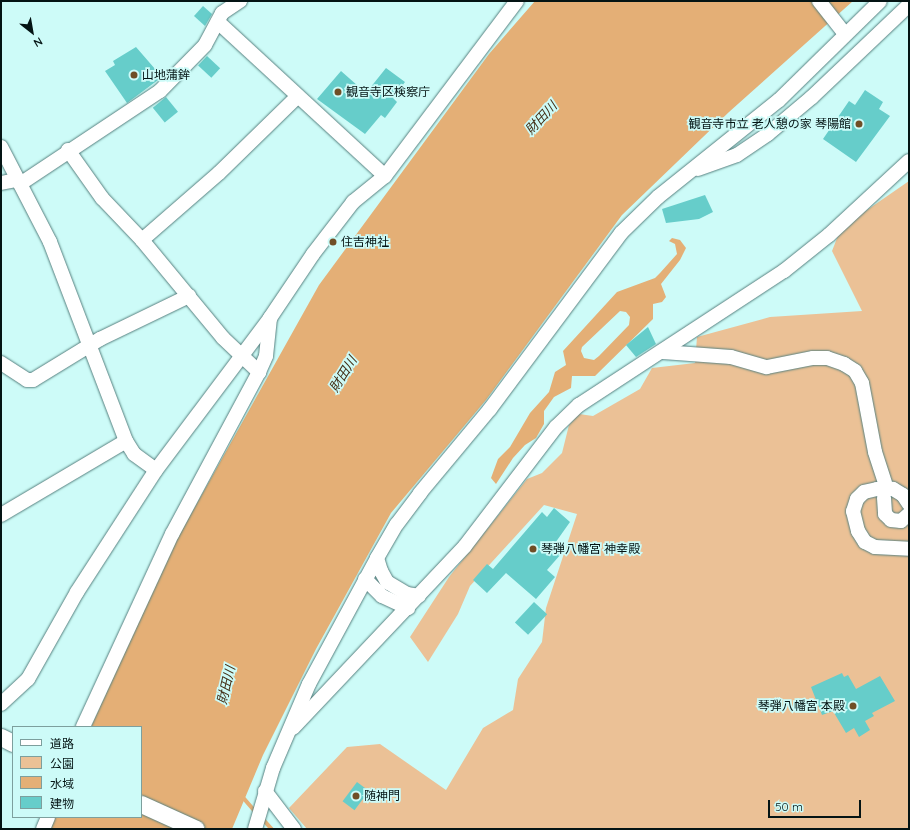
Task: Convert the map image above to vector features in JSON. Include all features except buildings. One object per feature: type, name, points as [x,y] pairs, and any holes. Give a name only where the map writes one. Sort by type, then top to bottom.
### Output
[{"type":"main road","points":[[1,737],[12,742]]},
{"type":"main road","points":[[142,804],[196,829]]},
{"type":"street","points":[[1,183],[18,182],[160,91],[205,45],[222,13],[240,1]]},
{"type":"street","points":[[1,704],[28,680],[77,592],[156,470],[270,318],[313,254],[353,202],[384,176],[517,1]]},
{"type":"street","points":[[819,1],[841,29]]},
{"type":"street","points":[[255,829],[263,797],[285,736],[312,677],[377,558],[397,524],[420,493],[490,409],[621,233],[658,197],[779,100],[841,29],[880,1]]},
{"type":"street","points":[[688,172],[737,155],[768,134],[812,97],[909,5]]},
{"type":"street","points":[[218,22],[384,176]]},
{"type":"street","points":[[142,240],[219,173],[298,96]]},
{"type":"street","points":[[1,147],[50,242],[126,441],[134,454],[156,470]]},
{"type":"street","points":[[68,150],[102,198],[142,240],[240,356],[259,372]]},
{"type":"street","points":[[285,736],[408,608],[465,546],[556,427],[579,405],[616,380],[663,352],[784,271],[829,235],[909,161]]},
{"type":"street","points":[[1,364],[27,380],[33,380],[90,345],[189,296]]},
{"type":"street","points":[[83,726],[172,534],[259,372],[266,356],[270,318]]},
{"type":"street","points":[[663,352],[731,357],[767,367],[813,358],[827,358],[844,364],[855,371],[862,383],[875,452],[885,483]]},
{"type":"street","points":[[1,515],[126,441]]},
{"type":"street","points":[[909,504],[904,496],[893,489],[877,490],[864,492],[857,499],[854,511],[858,531],[865,542],[875,547],[909,549]]},
{"type":"street","points":[[884,498],[885,514],[891,520],[901,521],[909,514]]},
{"type":"street","points":[[377,558],[380,571],[391,585],[407,594],[419,596]]},
{"type":"street","points":[[365,579],[382,596],[408,608]]},
{"type":"street","points":[[263,797],[294,829]]},
{"type":"street","points":[[43,829],[48,818]]},
{"type":"green space","points":[[909,181],[909,829],[307,829],[289,808],[347,747],[380,744],[446,790],[483,728],[513,710],[518,679],[542,642],[546,608],[577,514],[544,505],[470,586],[458,614],[428,662],[410,637],[449,577],[527,479],[542,473],[562,453],[569,425],[579,414],[593,416],[640,389],[652,368],[695,363],[697,337],[770,317],[862,311],[832,251],[841,228]]},
{"type":"water","name":"財田川","points":[[535,1],[853,1],[729,112],[622,215],[486,400],[391,513],[316,649],[263,755],[232,829],[51,829],[55,818],[142,818],[142,726],[91,726],[163,564],[319,285],[489,54]]},
{"type":"water","points":[[672,238],[680,240],[686,248],[680,260],[661,284],[666,297],[662,302],[653,304],[653,319],[595,376],[572,376],[571,388],[554,397],[544,411],[544,424],[536,438],[525,445],[513,458],[496,484],[491,478],[498,459],[510,447],[530,413],[549,392],[555,372],[566,365],[563,351],[617,292],[655,278],[660,273],[677,254],[675,244],[669,241]],"holes":[[[620,311],[626,312],[630,317],[629,325],[594,360],[584,358],[581,351],[582,347]]]},
{"type":"waterway","points":[[242,796],[256,812]]},
{"type":"waterway","points":[[262,818],[272,829]]},
{"type":"place","name":"山地蒲鉾","points":[[134,75]]},
{"type":"place","name":"観音寺区検察庁","points":[[338,92]]},
{"type":"place","name":"観音寺市立 老人憩の家 琴陽館","points":[[859,124]]},
{"type":"place","name":"住吉神社","points":[[333,242]]},
{"type":"place","name":"琴弾八幡宮 神幸殿","points":[[533,549]]},
{"type":"place","name":"琴弾八幡宮 本殿","points":[[853,706]]},
{"type":"place","name":"随神門","points":[[356,796]]}]
